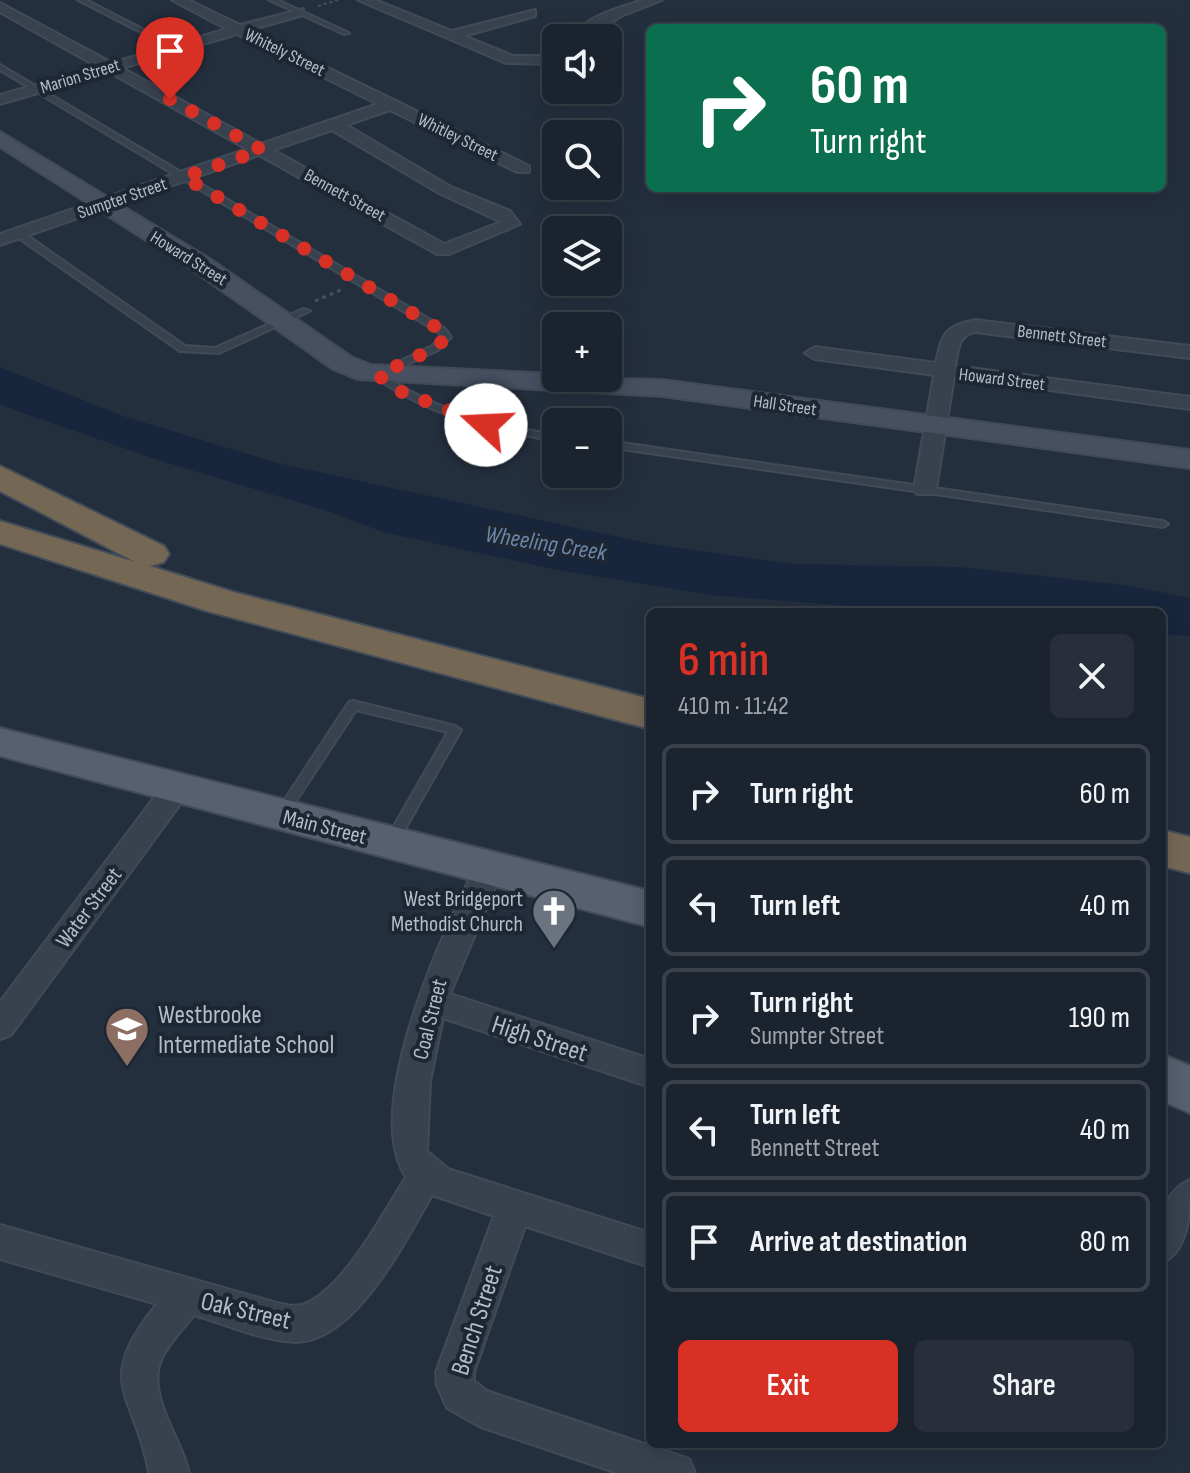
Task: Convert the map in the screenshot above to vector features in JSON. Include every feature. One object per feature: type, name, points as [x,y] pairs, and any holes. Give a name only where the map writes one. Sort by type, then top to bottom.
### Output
[{"type":"highway","points":[[0,477],[150,554]]},
{"type":"highway","points":[[0,505],[150,554],[646,685]]},
{"type":"highway","points":[[0,532],[221,602],[646,713]]},
{"type":"highway","points":[[1166,820],[1190,826]]},
{"type":"highway","points":[[1166,849],[1190,855]]},
{"type":"main road","name":"Main Street","points":[[0,742],[646,908]]},
{"type":"main road","points":[[1166,1078],[1190,1091]]},
{"type":"street","name":"Whitely Street","points":[[178,0],[392,104]]},
{"type":"street","points":[[364,0],[511,60],[542,60]]},
{"type":"street","points":[[597,24],[616,13],[656,0]]},
{"type":"street","name":"Bennett Street","points":[[0,7],[443,250],[512,224],[504,215],[445,190],[335,125]]},
{"type":"street","name":"Marion Street","points":[[0,100],[298,12]]},
{"type":"street","points":[[453,35],[530,13]]},
{"type":"street","name":"Sumpter Street","points":[[0,240],[392,104]]},
{"type":"street","name":"Whitley Street","points":[[392,104],[523,169]]},
{"type":"street","name":"Howard Street","points":[[0,138],[102,205],[202,265],[351,368],[378,375]]},
{"type":"street","name":"Bennett Street","points":[[944,371],[954,333],[975,326],[1190,352]]},
{"type":"street","name":"Howard Street","points":[[815,353],[1190,403]]},
{"type":"street","points":[[925,489],[944,371]]},
{"type":"street","name":"Hall Street","points":[[378,375],[662,388],[1190,459]]},
{"type":"street","name":"Water Street","points":[[0,1026],[176,789]]},
{"type":"street","name":"Coal Street","points":[[426,1174],[417,1167],[409,1150],[412,1095],[431,1001],[454,940],[489,868]]},
{"type":"street","name":"High Street","points":[[431,1001],[646,1072]]},
{"type":"street","points":[[426,1174],[471,1194],[646,1249]]},
{"type":"street","name":"Oak Street","points":[[0,1242],[293,1324],[318,1318],[358,1278],[426,1174]]},
{"type":"street","points":[[1166,1236],[1190,1196]]},
{"type":"street","name":"Bench Street","points":[[515,1206],[455,1372],[454,1384],[459,1394],[481,1408],[675,1473]]},
{"type":"street","points":[[169,1473],[167,1459],[142,1401],[137,1384],[138,1369],[151,1344],[187,1295]]},
{"type":"lane","points":[[81,0],[176,48]]},
{"type":"lane","points":[[272,0],[346,33]]},
{"type":"lane","points":[[0,67],[447,337],[435,348],[378,375],[397,390],[472,420],[542,435]]},
{"type":"lane","points":[[19,234],[183,349],[216,351],[306,308]]},
{"type":"lane","points":[[622,446],[1163,524]]},
{"type":"lane","points":[[280,815],[353,705],[455,730],[390,842]]},
{"type":"path","points":[[322,5],[338,0]]},
{"type":"path","points":[[306,308],[360,282]]},
{"type":"water","name":"Wheeling Creek","points":[[0,367],[126,417],[277,463],[651,544],[793,564],[959,567],[1131,586],[1190,598],[1190,636],[1166,634],[1166,608],[878,608],[710,595],[557,570],[383,532],[331,512],[161,461],[0,404]]},
{"type":"place","name":"West Bridgeport Methodist Church","points":[[554,950]]},
{"type":"place","name":"Westbrooke Intermediate School","points":[[127,1068]]},
{"type":"route","points":[[170,99],[262,150],[184,177],[441,330],[447,337],[435,348],[378,375],[397,390],[422,402],[486,425]]}]
